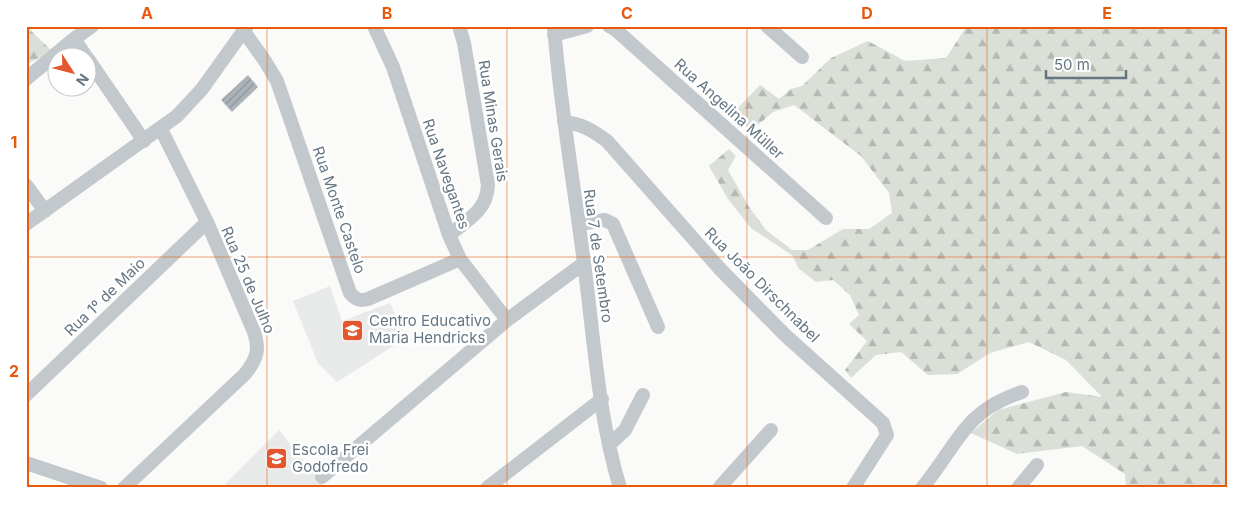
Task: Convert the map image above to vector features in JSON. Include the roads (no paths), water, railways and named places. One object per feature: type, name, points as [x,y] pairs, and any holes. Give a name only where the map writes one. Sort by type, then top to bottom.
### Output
[{"type":"street","points":[[26,79],[92,26]]},
{"type":"street","name":"Rua Navegantes","points":[[374,26],[393,67],[449,235],[460,259],[508,320]]},
{"type":"street","name":"Rua Minas Gerais","points":[[449,235],[481,209],[487,198],[488,185],[464,43],[459,26]]},
{"type":"street","points":[[554,30],[587,26]]},
{"type":"street","name":"Rua Angelina Müller","points":[[609,26],[826,218]]},
{"type":"street","points":[[767,26],[802,57]]},
{"type":"street","points":[[26,224],[177,116],[202,89],[245,28]]},
{"type":"street","name":"Rua Monte Castelo","points":[[245,28],[276,81],[350,293],[362,301],[460,259]]},
{"type":"street","name":"Rua 7 de Setembro","points":[[554,30],[564,122],[602,399],[609,445],[620,488]]},
{"type":"street","points":[[74,40],[80,48]]},
{"type":"street","points":[[98,74],[144,141]]},
{"type":"street","name":"Rua João Dirschnabel","points":[[564,122],[578,124],[591,129],[607,141],[720,270],[785,335],[883,423],[887,435],[853,488]]},
{"type":"street","name":"Rua 25 de Julho","points":[[124,488],[246,374],[258,354],[258,344],[254,332],[207,222],[161,129]]},
{"type":"street","points":[[26,184],[45,211]]},
{"type":"street","points":[[579,224],[605,220],[613,224],[658,327]]},
{"type":"street","name":"Rua 1º de Maio","points":[[26,395],[207,222]]},
{"type":"street","points":[[322,477],[508,320],[584,263]]},
{"type":"street","points":[[922,488],[963,429],[974,417],[1003,398],[1022,392]]},
{"type":"street","points":[[609,445],[625,430],[643,395]]},
{"type":"street","points":[[486,488],[602,399]]},
{"type":"street","points":[[719,488],[771,430]]},
{"type":"street","points":[[26,463],[101,488]]},
{"type":"street","points":[[1018,488],[1037,465]]},
{"type":"place","name":"Centro Educativo Maria Hendricks","points":[[353,330]]},
{"type":"place","name":"Escola Frei Godofredo","points":[[276,459]]}]
